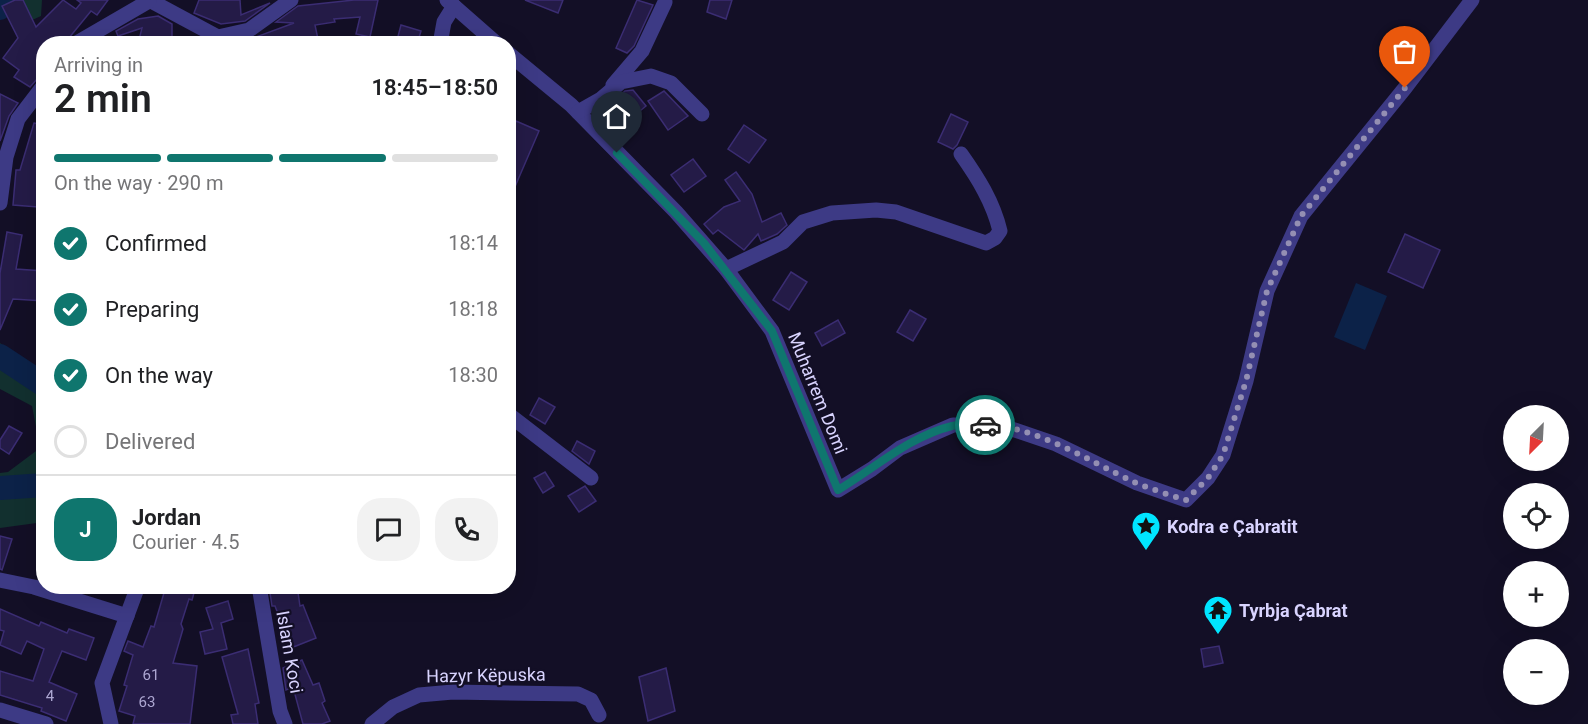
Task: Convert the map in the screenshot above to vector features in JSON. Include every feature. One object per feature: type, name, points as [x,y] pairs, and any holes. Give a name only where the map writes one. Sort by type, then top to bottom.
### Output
[{"type":"street","points":[[88,36],[149,0],[211,36]]},
{"type":"street","points":[[230,36],[249,30],[291,0]]},
{"type":"street","name":"Muharrem Domi","points":[[516,60],[578,112],[676,212],[726,269],[772,331],[838,490],[900,448],[953,425],[1000,425],[1056,444],[1137,483],[1186,500],[1208,478],[1223,455],[1246,381],[1267,291],[1301,216],[1412,80],[1472,0]]},
{"type":"street","points":[[601,99],[642,51],[664,2]]},
{"type":"street","points":[[441,36],[451,3],[488,36]]},
{"type":"street","points":[[578,112],[601,99],[621,82],[651,76],[671,83],[702,114]]},
{"type":"street","points":[[0,203],[6,157],[18,119],[36,95]]},
{"type":"street","points":[[726,269],[783,242],[803,222],[832,213],[876,210],[896,212],[986,243],[995,238],[1000,231],[996,214],[988,196],[962,154]]},
{"type":"street","points":[[516,420],[591,478]]},
{"type":"street","points":[[0,580],[36,587]]},
{"type":"street","points":[[61,594],[127,616]]},
{"type":"street","points":[[111,724],[102,683],[135,594]]},
{"type":"street","name":"Islam Koci","points":[[260,594],[280,711],[285,724]]},
{"type":"street","name":"Hazyr Këpuska","points":[[372,724],[393,707],[419,695],[453,692],[578,694],[591,700],[599,716]]},
{"type":"street","points":[[0,710],[46,724]]},
{"type":"green space","points":[[0,0],[42,0],[41,16],[30,21],[17,6],[0,20]]},
{"type":"green space","points":[[0,343],[36,369],[36,427],[32,406],[0,389]]},
{"type":"green space","points":[[36,451],[36,523],[0,528],[0,473],[8,472]]},
{"type":"water","points":[[1356,283],[1387,296],[1365,350],[1334,337]]},
{"type":"building","points":[[15,0],[23,0],[36,27],[63,0],[76,9],[81,3],[77,0],[108,0],[97,15],[91,11],[71,36],[36,36],[36,80],[30,87],[14,77],[19,70],[3,58],[18,38],[2,6]]},
{"type":"building","points":[[199,0],[240,0],[241,15],[270,3],[245,21],[221,24],[194,13]]},
{"type":"building","points":[[378,0],[370,36],[356,34],[360,17],[334,19],[335,22],[315,25],[317,36],[259,36],[294,23],[276,22],[298,6]]},
{"type":"building","points":[[525,0],[563,0],[558,13]]},
{"type":"building","points":[[637,0],[653,5],[634,46],[627,53],[616,48]]},
{"type":"building","points":[[710,0],[732,0],[726,19],[707,12]]},
{"type":"building","points":[[158,16],[172,24],[172,36],[140,36],[142,28],[118,36],[116,31],[138,19]]},
{"type":"building","points":[[401,25],[421,31],[419,36],[398,36]]},
{"type":"building","points":[[633,90],[646,106],[629,120],[614,101],[625,91]]},
{"type":"building","points":[[664,91],[688,116],[668,130],[648,101]]},
{"type":"building","points":[[0,94],[18,103],[9,116],[0,141]]},
{"type":"building","points":[[951,114],[968,122],[953,149],[938,142]]},
{"type":"building","points":[[516,121],[539,131],[516,184]]},
{"type":"building","points":[[34,123],[36,123],[36,207],[13,205],[16,170],[20,170]]},
{"type":"building","points":[[744,125],[766,140],[749,163],[728,149]]},
{"type":"building","points":[[693,159],[706,176],[684,192],[671,175]]},
{"type":"building","points":[[736,172],[752,194],[762,222],[781,213],[787,225],[777,234],[761,241],[758,234],[744,250],[718,230],[713,234],[704,224],[724,207],[740,201],[725,180]]},
{"type":"building","points":[[7,232],[22,235],[16,269],[36,270],[36,300],[13,299],[0,330],[0,273]]},
{"type":"building","points":[[1405,234],[1440,250],[1423,288],[1388,272]]},
{"type":"building","points":[[791,272],[807,282],[789,310],[773,300]]},
{"type":"building","points":[[910,310],[926,319],[913,341],[897,332]]},
{"type":"building","points":[[838,320],[845,333],[822,346],[815,333]]},
{"type":"building","points":[[539,398],[555,407],[545,424],[530,415]]},
{"type":"building","points":[[9,426],[22,433],[9,454],[0,448],[0,440]]},
{"type":"building","points":[[577,441],[595,451],[589,464],[572,451]]},
{"type":"building","points":[[545,472],[554,486],[543,493],[534,478]]},
{"type":"building","points":[[585,486],[596,501],[579,512],[568,496]]},
{"type":"building","points":[[0,536],[12,539],[2,570],[0,569]]},
{"type":"building","points":[[164,594],[194,594],[192,600],[189,599],[181,624],[183,629],[173,663],[197,666],[190,724],[133,724],[135,716],[119,711],[133,655],[124,651],[128,641],[143,647],[151,626],[154,627]]},
{"type":"building","points":[[270,594],[298,594],[300,606],[303,605],[316,638],[291,648],[275,606],[272,606]]},
{"type":"building","points":[[228,601],[233,619],[221,623],[227,649],[205,654],[200,632],[213,629],[206,608]]},
{"type":"building","points":[[0,609],[39,626],[41,622],[67,633],[69,629],[94,638],[86,660],[62,651],[49,682],[77,694],[66,721],[41,711],[42,708],[0,695],[0,671],[33,681],[44,649],[27,641],[21,654],[0,645],[4,631],[0,630]]},
{"type":"building","points":[[1219,646],[1223,663],[1204,667],[1201,649]]},
{"type":"building","points":[[248,649],[259,703],[255,704],[258,724],[233,724],[231,715],[238,714],[222,657]]},
{"type":"building","points":[[302,660],[313,685],[319,683],[325,701],[322,703],[330,721],[322,724],[303,724],[293,687],[286,690],[283,668]]},
{"type":"building","points":[[666,668],[675,711],[648,721],[639,677]]},
{"type":"waterway","points":[[0,8],[10,0]]},
{"type":"waterway","points":[[0,356],[36,380]]},
{"type":"waterway","points":[[0,488],[36,486]]},
{"type":"way so far","points":[[985,425],[1000,425],[1056,444],[1137,483],[1186,500],[1208,478],[1223,455],[1246,381],[1267,291],[1301,216],[1405,88]]},
{"type":"place","name":"Kodra e Çabratit","points":[[1146,552]]},
{"type":"place","name":"Tyrbja Çabrat","points":[[1218,636]]},
{"type":"route","points":[[617,153],[704,243],[772,331],[838,490],[900,448],[953,425],[985,425]]}]
